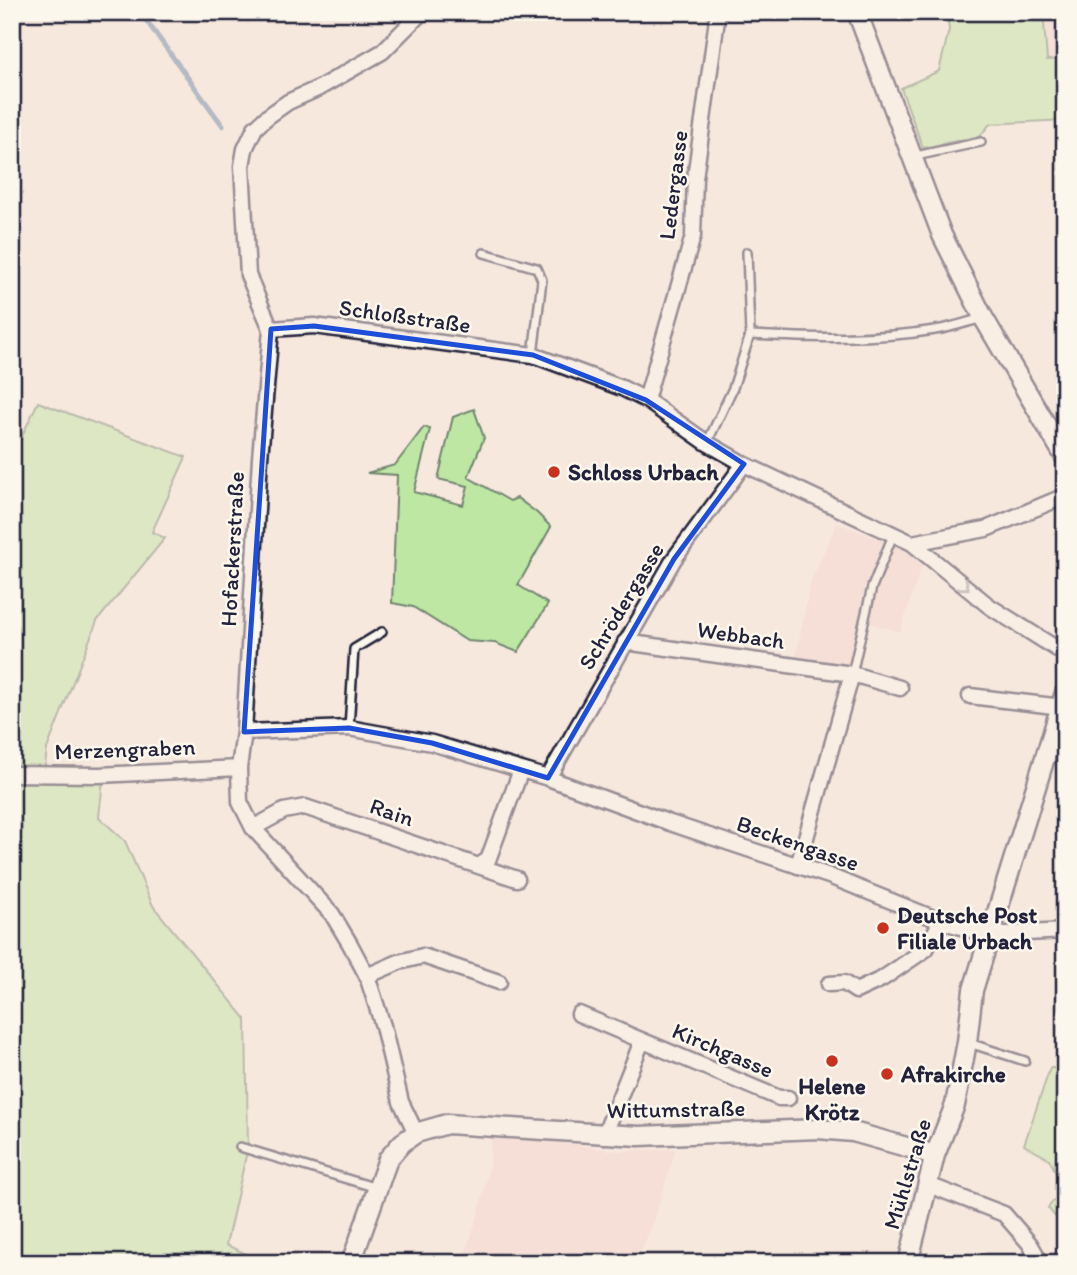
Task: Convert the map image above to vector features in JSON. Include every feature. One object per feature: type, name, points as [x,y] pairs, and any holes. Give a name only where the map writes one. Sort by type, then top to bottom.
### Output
[{"type":"street","name":"Hofackerstraße","points":[[416,1133],[401,1102],[383,1026],[367,976],[332,914],[253,828],[240,802],[239,768],[244,732],[260,458],[271,329],[248,275],[242,166],[245,149],[255,128],[267,117],[288,102],[319,88],[382,52],[422,12]]},
{"type":"street","name":"Ledergasse","points":[[646,400],[693,236],[695,178],[718,12]]},
{"type":"street","points":[[857,12],[942,235],[983,317],[1065,457]]},
{"type":"street","name":"Schloßstraße","points":[[271,329],[314,326],[533,355],[622,388],[646,400],[707,443],[744,464],[912,543],[989,606],[1065,654]]},
{"type":"street","name":"Schrödergasse","points":[[548,778],[674,559],[744,464]]},
{"type":"street","name":"Schloßstraße","points":[[912,543],[946,539],[986,529],[1065,496]]},
{"type":"street","name":"Webbach","points":[[625,642],[852,674],[900,688]]},
{"type":"street","points":[[798,866],[852,674]]},
{"type":"street","points":[[970,696],[1062,711]]},
{"type":"street","name":"Mühlstraße","points":[[908,1263],[934,1155],[955,1105],[967,1042],[973,990],[988,935],[1062,711]]},
{"type":"street","name":"Beckengasse","points":[[244,732],[349,728],[432,743],[548,778],[659,820],[798,866],[941,921],[988,935],[1065,931]]},
{"type":"street","name":"Merzengraben","points":[[12,774],[99,775],[239,768]]},
{"type":"street","points":[[480,865],[488,860],[521,770]]},
{"type":"street","name":"Rain","points":[[253,828],[284,811],[305,807],[517,879]]},
{"type":"street","points":[[829,984],[844,983],[856,991],[882,979],[926,949],[941,921]]},
{"type":"street","points":[[367,976],[399,962],[423,956],[499,982]]},
{"type":"street","name":"Kirchgasse","points":[[579,1014],[779,1097],[788,1097]]},
{"type":"street","name":"Kirchgasse","points":[[604,1136],[642,1041]]},
{"type":"street","name":"Wittumstraße","points":[[416,1133],[447,1124],[604,1136],[818,1129],[853,1132],[934,1155]]},
{"type":"street","points":[[351,1263],[388,1159],[402,1143],[416,1133]]},
{"type":"street","points":[[926,1184],[1004,1214],[1030,1244],[1041,1263]]},
{"type":"lane","points":[[911,157],[981,142]]},
{"type":"lane","points":[[707,443],[733,388],[750,335],[747,252]]},
{"type":"lane","points":[[484,253],[537,268],[542,280],[533,355]]},
{"type":"lane","points":[[750,335],[823,339],[896,335],[937,330],[983,317]]},
{"type":"lane","points":[[852,674],[872,587],[893,535]]},
{"type":"lane","points":[[349,728],[355,649],[382,632]]},
{"type":"lane","points":[[967,1042],[1025,1061]]},
{"type":"lane","points":[[240,1147],[377,1188]]},
{"type":"highlighted area","points":[[314,326],[533,355],[646,400],[744,464],[674,559],[548,778],[432,743],[349,728],[244,732],[271,329]]},
{"type":"shaded area","points":[[1043,12],[1065,12],[1065,59],[1047,60]]},
{"type":"shaded area","points":[[837,523],[895,545],[923,562],[900,632],[868,623],[857,673],[795,660],[811,580]]},
{"type":"shaded area","points":[[492,1132],[617,1151],[676,1149],[653,1223],[636,1263],[462,1263],[479,1211],[489,1167]]},
{"type":"green space","points":[[947,12],[1043,12],[1047,60],[1065,59],[1065,120],[990,124],[980,136],[923,148],[901,88],[939,71],[949,30]]},
{"type":"green space","points":[[38,402],[186,457],[152,532],[165,538],[97,621],[47,749],[45,766],[12,766],[12,457]]},
{"type":"green space","points":[[474,409],[484,438],[468,477],[510,501],[517,498],[551,527],[518,585],[548,604],[518,652],[495,643],[467,641],[413,607],[392,603],[397,475],[367,473],[395,465],[424,427],[430,429],[414,492],[463,505],[468,486],[438,479],[453,417]]},
{"type":"green space","points":[[12,778],[103,780],[99,817],[125,841],[153,906],[246,1019],[248,1147],[226,1245],[258,1259],[257,1263],[12,1263]]},
{"type":"green space","points":[[1050,1068],[1065,1069],[1065,1219],[1058,1220],[1048,1208],[1064,1187],[1049,1159],[1024,1145]]},
{"type":"waterway","points":[[140,12],[223,126]]},
{"type":"place","name":"Schloss Urbach","points":[[554,472]]},
{"type":"place","name":"Deutsche Post Filiale Urbach","points":[[883,928]]},
{"type":"place","name":"Helene Krötz","points":[[832,1061]]},
{"type":"place","name":"Afrakirche","points":[[887,1074]]}]
